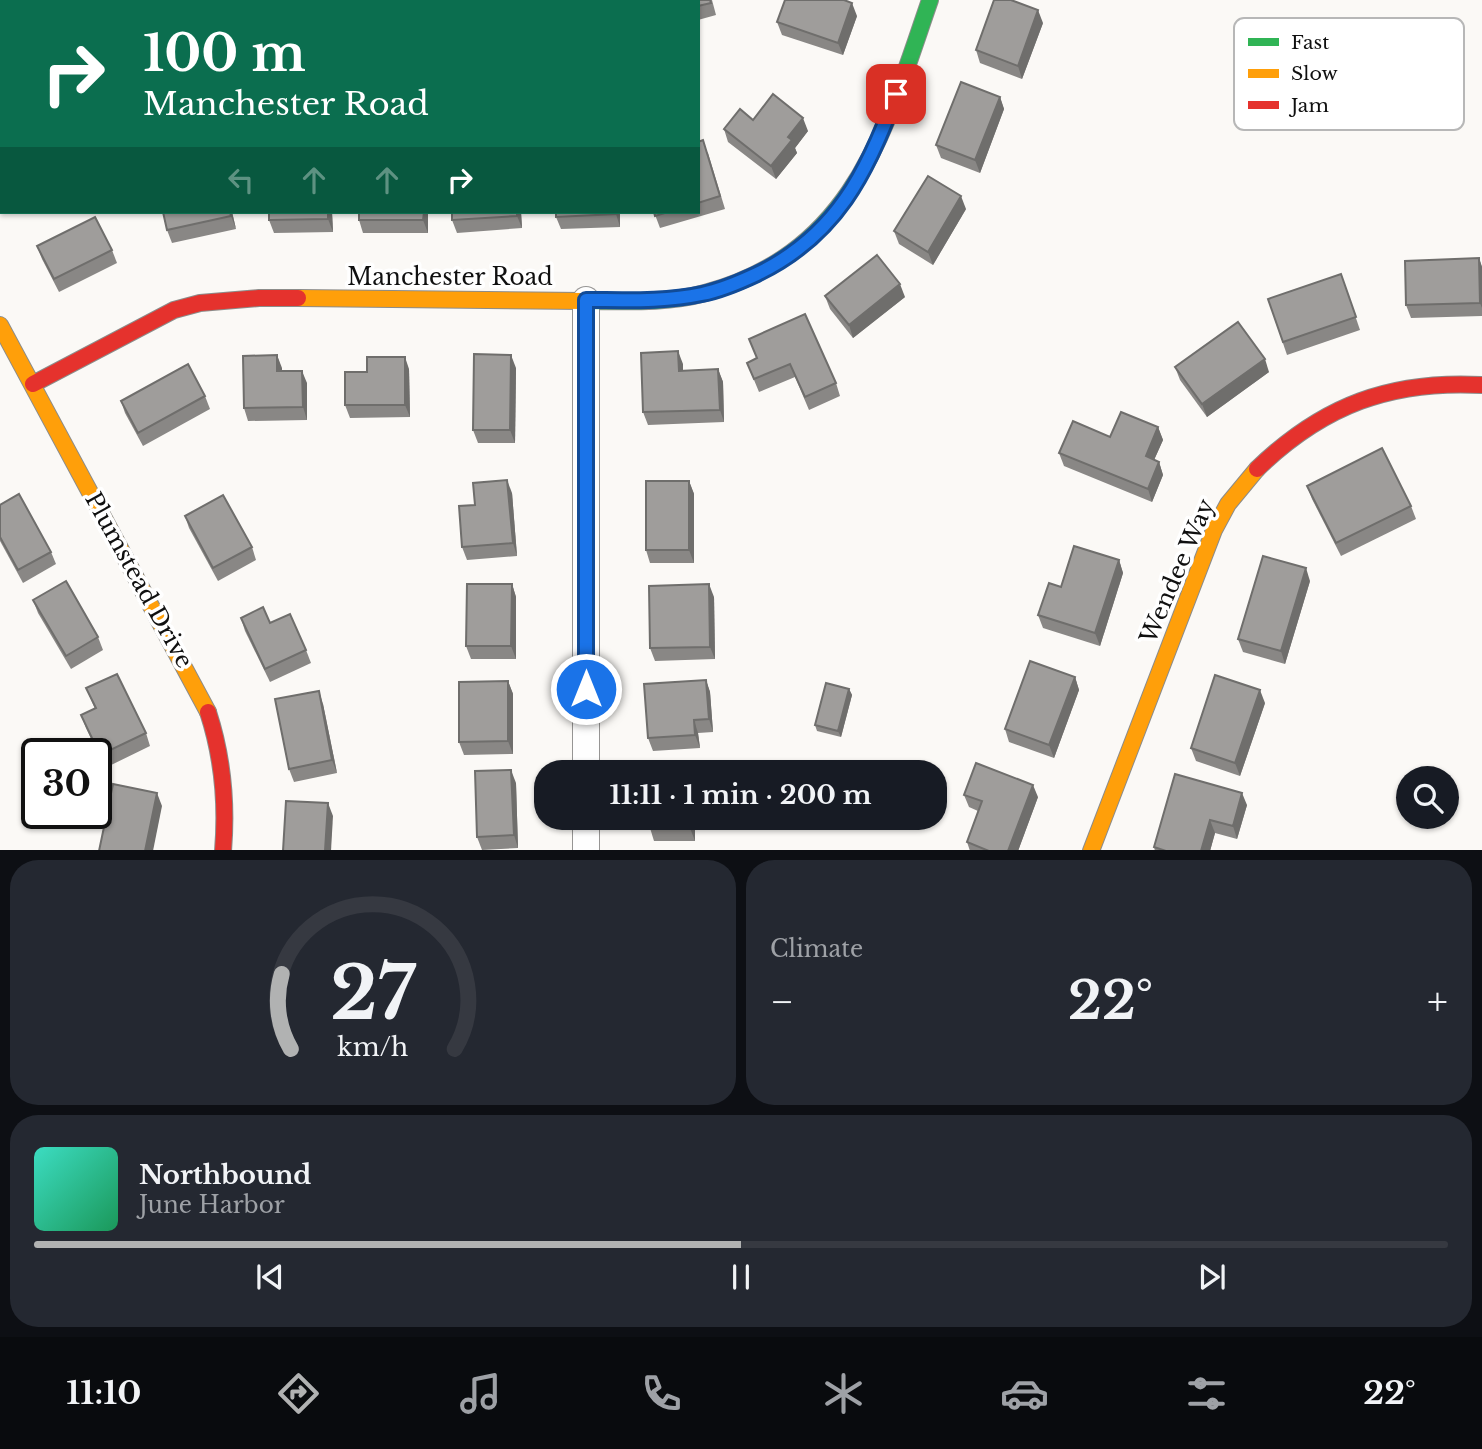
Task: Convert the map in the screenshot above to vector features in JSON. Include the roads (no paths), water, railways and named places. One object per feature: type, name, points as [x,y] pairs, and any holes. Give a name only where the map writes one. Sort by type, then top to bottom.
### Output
[{"type":"street","name":"Manchester Road","points":[[33,384],[174,310],[200,303],[259,298],[642,301],[705,293],[737,283],[796,251],[824,227],[845,203],[879,141],[930,0]]},
{"type":"street","points":[[586,300],[586,760]]},
{"type":"street","name":"Plumstead Drive","points":[[0,325],[205,703],[215,730],[225,788],[223,850]]},
{"type":"street","name":"Wendee Way","points":[[1091,850],[1207,547],[1228,504],[1246,481],[1264,462],[1301,432],[1325,416],[1353,404],[1404,389],[1452,384],[1482,385]]},
{"type":"street","points":[[586,830],[586,850]]}]
